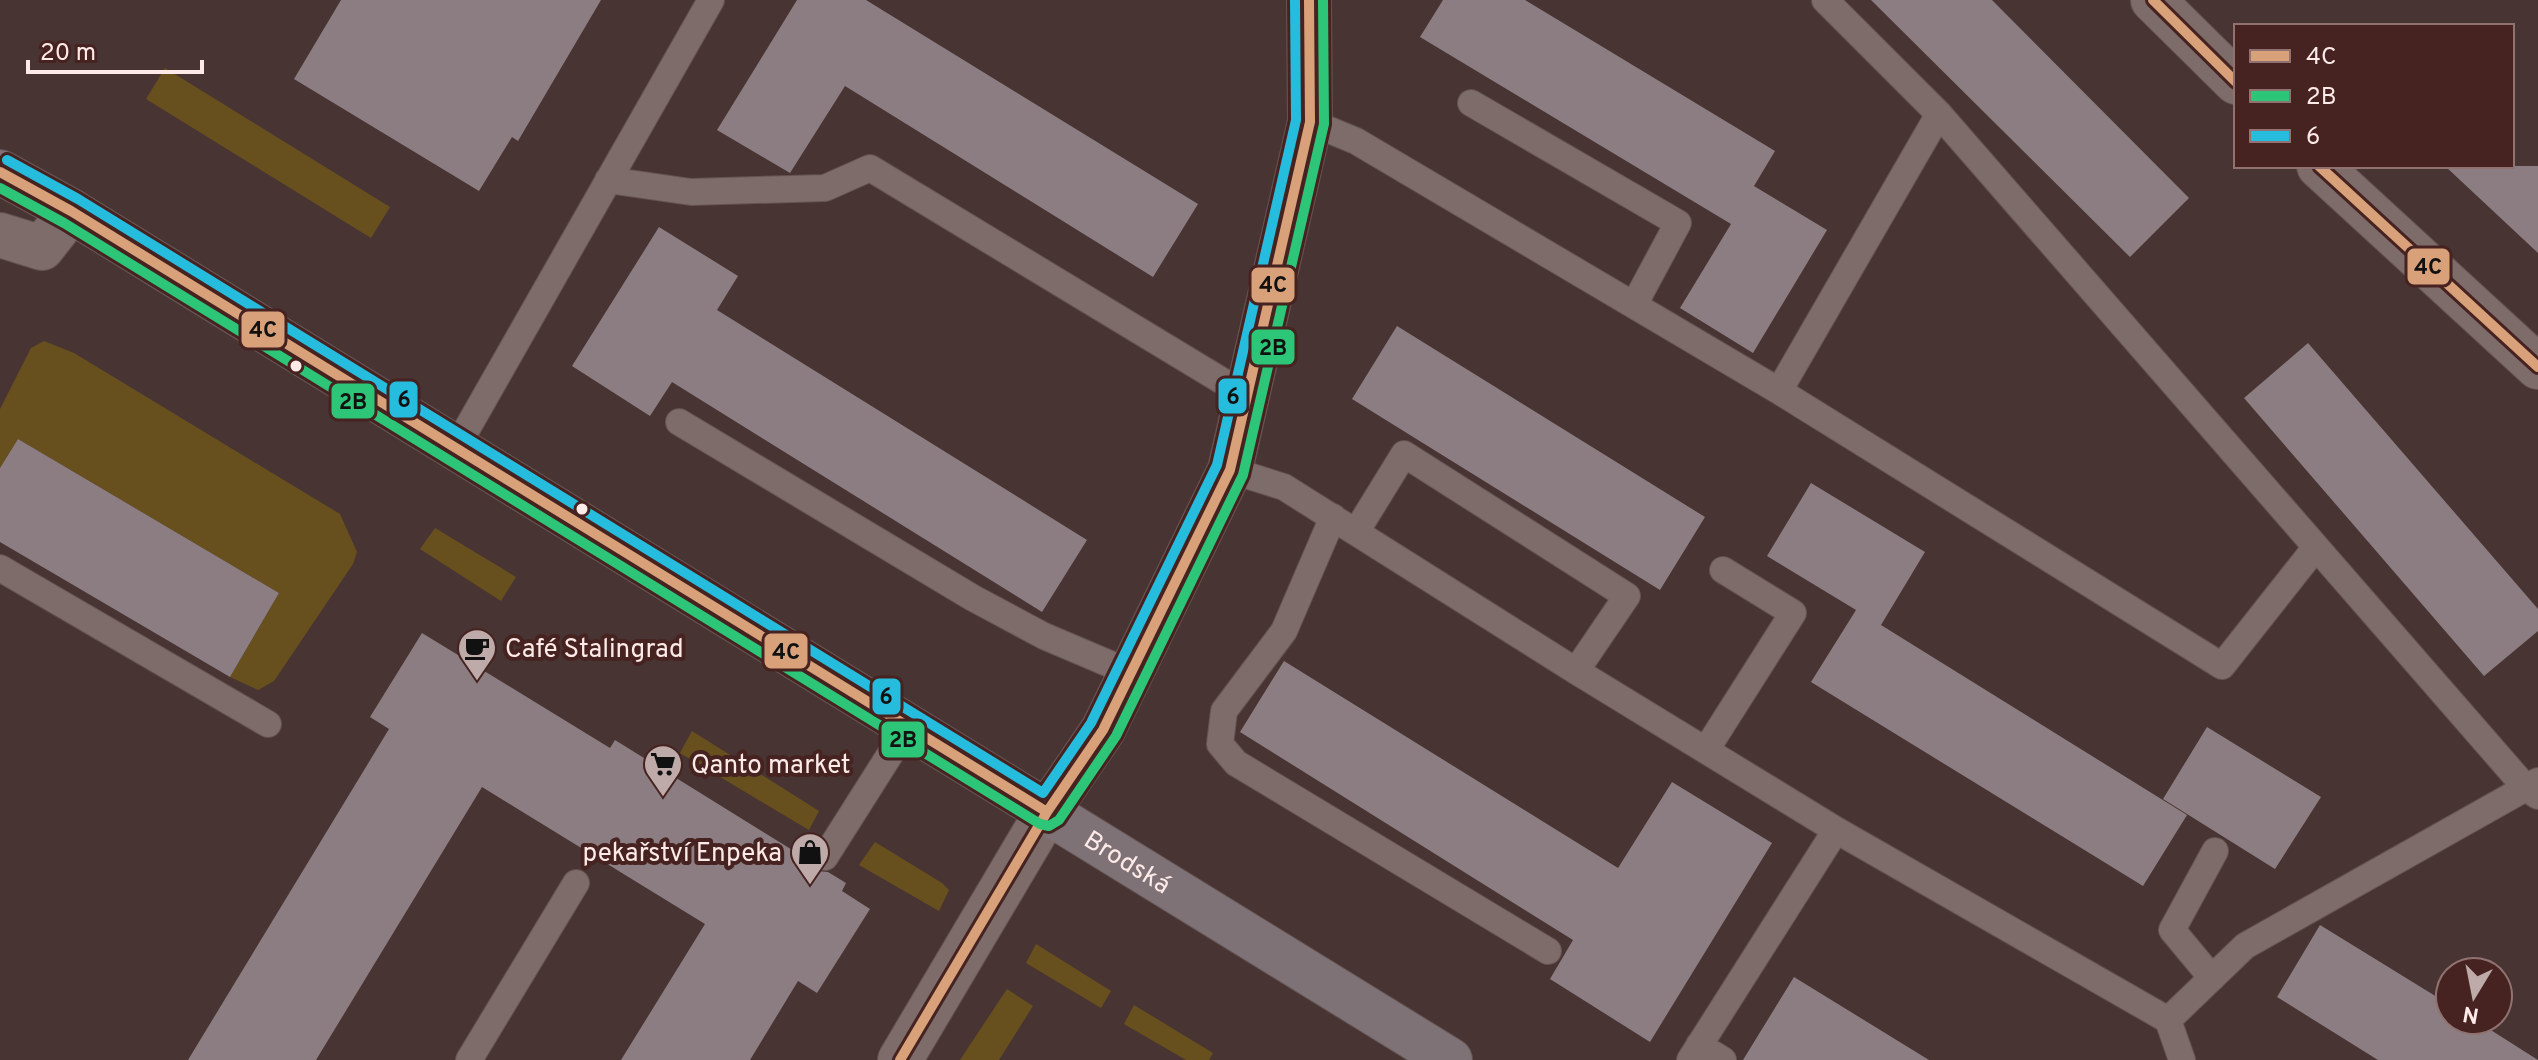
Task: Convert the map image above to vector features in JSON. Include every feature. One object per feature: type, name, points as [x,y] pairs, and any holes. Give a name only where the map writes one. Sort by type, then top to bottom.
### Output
[{"type":"main road","name":"Brodská","points":[[0,172],[71,211],[1450,1060]]},
{"type":"street","points":[[900,1060],[1047,812],[1103,730],[1230,470],[1310,122],[1309,0]]},
{"type":"street","points":[[2167,4],[2234,80]]},
{"type":"street","points":[[2321,168],[2538,367]]},
{"type":"street","points":[[0,235],[42,248],[71,211]]},
{"type":"lane","points":[[456,448],[711,0]]},
{"type":"lane","points":[[1825,0],[1939,114],[2316,547],[2534,788],[2245,946],[2168,1020]]},
{"type":"lane","points":[[1471,103],[1678,223],[1634,305]]},
{"type":"lane","points":[[1779,391],[1939,114]]},
{"type":"lane","points":[[1310,122],[1356,141],[1779,391],[2222,666],[2316,547]]},
{"type":"lane","points":[[608,180],[691,192],[825,188],[870,168],[1247,396]]},
{"type":"lane","points":[[679,422],[973,598],[1044,636],[1131,673]]},
{"type":"lane","points":[[1356,532],[1404,454],[1627,596],[1576,671]]},
{"type":"lane","points":[[1230,470],[1284,487],[1836,830],[2168,1020],[2182,1060]]},
{"type":"lane","points":[[1333,517],[1284,631],[1224,711],[1220,744],[1236,763],[1548,951]]},
{"type":"lane","points":[[0,568],[268,724]]},
{"type":"lane","points":[[1706,750],[1793,613],[1723,570]]},
{"type":"lane","points":[[825,857],[908,726]]},
{"type":"lane","points":[[1723,1060],[1694,1053],[1836,830]]},
{"type":"lane","points":[[2212,978],[2172,930],[2215,851]]},
{"type":"lane","points":[[469,1060],[576,883]]},
{"type":"shaded area","points":[[165,68],[390,207],[371,238],[146,99]]},
{"type":"shaded area","points":[[44,341],[74,353],[340,514],[357,552],[353,564],[274,681],[258,690],[230,677],[279,593],[18,439],[0,468],[0,409],[31,348]]},
{"type":"shaded area","points":[[435,528],[516,577],[501,601],[420,549]]},
{"type":"shaded area","points":[[692,731],[819,811],[809,830],[680,753]]},
{"type":"shaded area","points":[[875,842],[949,890],[939,911],[859,865]]},
{"type":"shaded area","points":[[1036,944],[1111,991],[1101,1008],[1026,963]]},
{"type":"shaded area","points":[[1007,989],[1033,1006],[999,1060],[960,1060]]},
{"type":"shaded area","points":[[1134,1005],[1213,1053],[1209,1060],[1186,1060],[1124,1024]]},
{"type":"building","points":[[341,0],[601,0],[518,141],[512,137],[479,191],[294,79]]},
{"type":"building","points":[[797,0],[866,0],[1198,204],[1153,277],[845,86],[790,173],[717,130]]},
{"type":"building","points":[[1443,0],[1525,0],[1775,151],[1754,186],[1827,230],[1753,353],[1680,308],[1731,224],[1420,37]]},
{"type":"building","points":[[1871,0],[1992,0],[2189,198],[2130,257]]},
{"type":"building","points":[[2538,166],[2538,253],[2447,168]]},
{"type":"building","points":[[659,227],[738,276],[717,310],[1087,540],[1042,612],[672,382],[650,416],[572,366]]},
{"type":"building","points":[[1397,326],[1705,517],[1660,590],[1352,399]]},
{"type":"building","points":[[2308,343],[2538,609],[2538,631],[2484,676],[2244,398]]},
{"type":"building","points":[[18,439],[279,593],[230,677],[0,542],[0,468]]},
{"type":"building","points":[[1811,483],[1925,552],[1881,625],[2187,815],[2143,886],[1811,682],[1856,610],[1767,556]]},
{"type":"building","points":[[422,633],[610,748],[615,740],[810,861],[817,871],[828,872],[846,883],[842,891],[870,909],[817,993],[798,981],[750,1060],[621,1060],[705,924],[482,787],[316,1060],[188,1060],[389,729],[370,717]]},
{"type":"building","points":[[1284,661],[1618,868],[1672,782],[1772,843],[1650,1042],[1550,979],[1573,940],[1240,732]]},
{"type":"building","points":[[2207,727],[2321,797],[2275,869],[2163,799]]},
{"type":"building","points":[[2320,925],[2434,995],[2434,1036],[2500,1036],[2538,1060],[2378,1060],[2277,997]]},
{"type":"building","points":[[1794,977],[1929,1060],[1743,1060]]},
{"type":"transit line","name":"6","points":[[7,160],[78,199],[1043,793],[1091,723],[1217,465],[1296,120],[1295,0]]},
{"type":"transit line","name":"4C","points":[[900,1060],[1047,812],[1103,730],[1230,470],[1310,122],[1309,0]]},
{"type":"transit line","name":"2B","points":[[0,188],[64,223],[1040,824],[1049,826],[1059,820],[1116,736],[1243,475],[1324,124],[1323,0]]},
{"type":"transit line","name":"4C","points":[[2153,0],[2234,80]]},
{"type":"transit line","name":"4C","points":[[2321,168],[2538,367]]},
{"type":"transit line","name":"4C","points":[[0,172],[71,211],[1047,812]]},
{"type":"place","name":"Café Stalingrad","points":[[477,682]]},
{"type":"place","name":"Qanto market","points":[[663,798]]},
{"type":"place","name":"pekařství Enpeka","points":[[810,886]]}]
